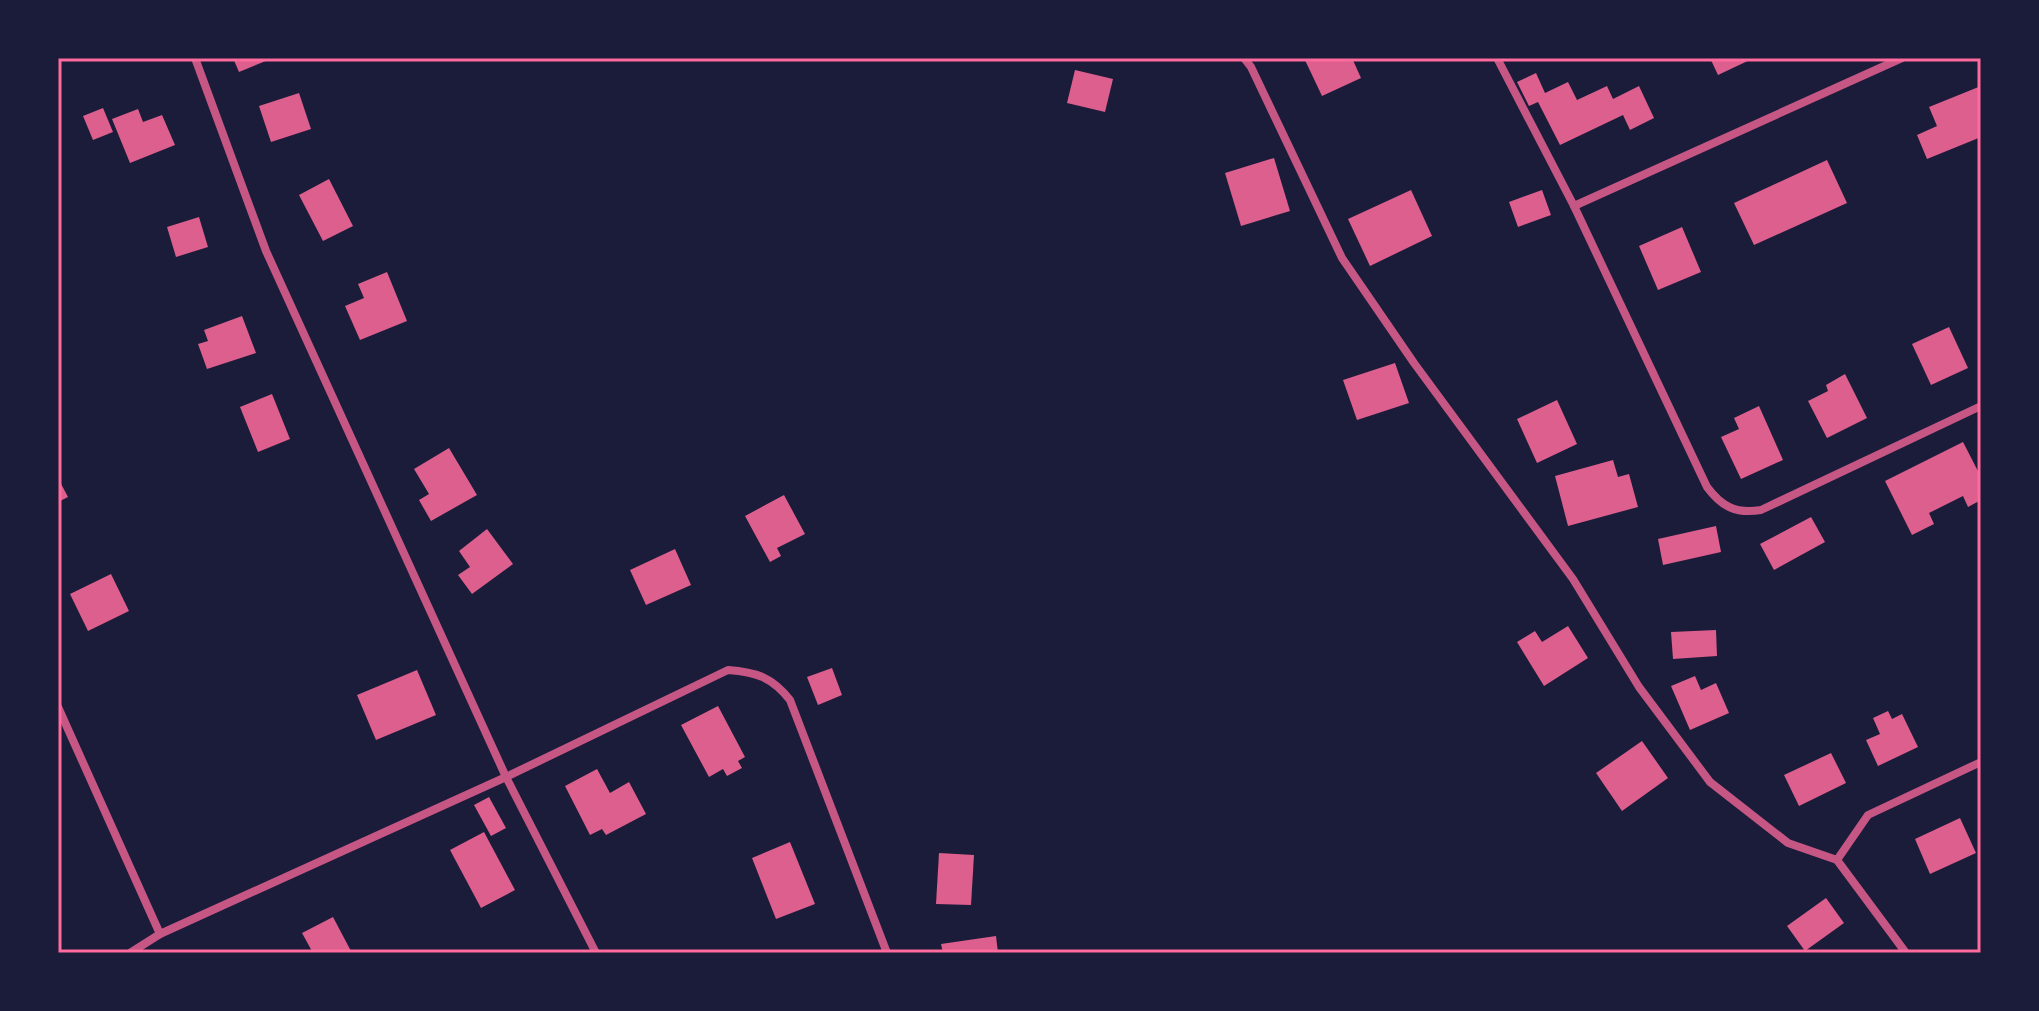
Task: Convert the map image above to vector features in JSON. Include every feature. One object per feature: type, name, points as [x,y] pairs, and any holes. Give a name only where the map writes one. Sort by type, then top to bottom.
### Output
[{"type":"street","points":[[195,58],[266,251],[506,777],[596,953]]},
{"type":"street","points":[[1244,58],[1342,258],[1414,363],[1573,579],[1639,687],[1710,782],[1788,843],[1837,860],[1906,953]]},
{"type":"street","points":[[1497,58],[1574,206],[1707,487],[1731,510],[1745,513],[1761,510],[1981,406]]},
{"type":"street","points":[[1574,206],[1902,58]]},
{"type":"street","points":[[130,953],[160,934],[506,777],[728,670],[755,672],[776,682],[790,700],[887,953]]},
{"type":"street","points":[[58,707],[160,934]]},
{"type":"street","points":[[1837,860],[1868,815],[1981,762]]},
{"type":"building","points":[[233,58],[273,58],[239,72]]},
{"type":"building","points":[[1304,58],[1352,58],[1361,78],[1322,96]]},
{"type":"building","points":[[1710,58],[1754,58],[1718,75]]},
{"type":"building","points":[[1075,70],[1113,79],[1105,112],[1067,103]]},
{"type":"building","points":[[1536,73],[1545,93],[1568,82],[1577,100],[1607,86],[1613,99],[1639,86],[1654,118],[1630,130],[1623,115],[1560,145],[1538,102],[1529,106],[1517,82]]},
{"type":"building","points":[[1981,86],[1981,137],[1927,159],[1917,135],[1937,126],[1929,107]]},
{"type":"building","points":[[299,93],[311,129],[271,142],[259,106]]},
{"type":"building","points":[[103,108],[113,132],[93,140],[83,116]]},
{"type":"building","points":[[138,109],[143,122],[162,115],[175,145],[130,163],[112,119]]},
{"type":"building","points":[[1274,158],[1290,211],[1241,226],[1225,173]]},
{"type":"building","points":[[1827,160],[1847,203],[1754,245],[1734,203]]},
{"type":"building","points":[[329,179],[353,226],[323,241],[299,195]]},
{"type":"building","points":[[1411,190],[1432,236],[1370,266],[1348,219]]},
{"type":"building","points":[[1542,190],[1551,215],[1518,227],[1509,202]]},
{"type":"building","points":[[199,217],[208,247],[176,257],[167,227]]},
{"type":"building","points":[[1682,227],[1701,272],[1658,290],[1639,246]]},
{"type":"building","points":[[387,272],[407,321],[360,340],[345,306],[364,298],[358,284]]},
{"type":"building","points":[[242,316],[256,353],[207,369],[198,344],[208,341],[204,330]]},
{"type":"building","points":[[1949,327],[1968,368],[1931,385],[1912,344]]},
{"type":"building","points":[[1395,363],[1409,403],[1357,420],[1343,380]]},
{"type":"building","points":[[1845,374],[1867,418],[1827,438],[1808,401],[1828,391],[1826,385]]},
{"type":"building","points":[[272,394],[290,439],[258,452],[240,407]]},
{"type":"building","points":[[1557,400],[1577,444],[1537,463],[1517,419]]},
{"type":"building","points":[[1759,406],[1783,460],[1741,479],[1721,437],[1739,429],[1734,418]]},
{"type":"building","points":[[1963,442],[1981,477],[1981,500],[1968,507],[1963,496],[1929,513],[1934,524],[1912,535],[1885,481]]},
{"type":"building","points":[[449,448],[477,495],[431,521],[419,500],[429,494],[414,469]]},
{"type":"building","points":[[1613,460],[1618,477],[1629,474],[1638,507],[1568,526],[1555,476]]},
{"type":"building","points":[[58,478],[68,497],[58,502]]},
{"type":"building","points":[[784,495],[805,534],[777,548],[781,556],[770,562],[745,516]]},
{"type":"building","points":[[1811,517],[1825,542],[1774,570],[1760,544]]},
{"type":"building","points":[[1716,526],[1721,552],[1663,565],[1658,539]]},
{"type":"building","points":[[487,529],[513,564],[472,594],[458,575],[470,567],[459,551]]},
{"type":"building","points":[[675,549],[691,585],[646,605],[630,570]]},
{"type":"building","points":[[111,574],[129,611],[88,631],[70,594]]},
{"type":"building","points":[[1568,626],[1588,658],[1544,686],[1517,642],[1535,631],[1542,642]]},
{"type":"building","points":[[1716,630],[1717,656],[1673,659],[1671,632]]},
{"type":"building","points":[[832,668],[842,695],[818,705],[807,677]]},
{"type":"building","points":[[417,670],[436,715],[376,740],[357,695]]},
{"type":"building","points":[[1695,676],[1701,690],[1716,683],[1729,713],[1690,730],[1671,686]]},
{"type":"building","points":[[718,706],[745,757],[738,761],[742,768],[727,776],[723,769],[709,777],[681,725]]},
{"type":"building","points":[[1888,711],[1892,719],[1902,714],[1918,747],[1878,766],[1866,740],[1880,734],[1873,718]]},
{"type":"building","points":[[1642,741],[1668,778],[1622,811],[1596,773]]},
{"type":"building","points":[[1831,753],[1846,783],[1799,806],[1784,775]]},
{"type":"building","points":[[597,769],[610,793],[629,782],[646,814],[606,835],[602,829],[590,835],[565,786]]},
{"type":"building","points":[[489,797],[506,828],[491,836],[474,805]]},
{"type":"building","points":[[1960,818],[1976,853],[1930,874],[1915,839]]},
{"type":"building","points":[[484,832],[515,890],[481,908],[450,850]]},
{"type":"building","points":[[790,842],[815,904],[776,919],[752,858]]},
{"type":"building","points":[[939,853],[974,855],[971,905],[936,904]]},
{"type":"building","points":[[1826,898],[1844,923],[1805,951],[1787,926]]},
{"type":"building","points":[[333,917],[352,953],[313,953],[302,933]]},
{"type":"building","points":[[996,936],[998,953],[943,953],[941,944]]}]
